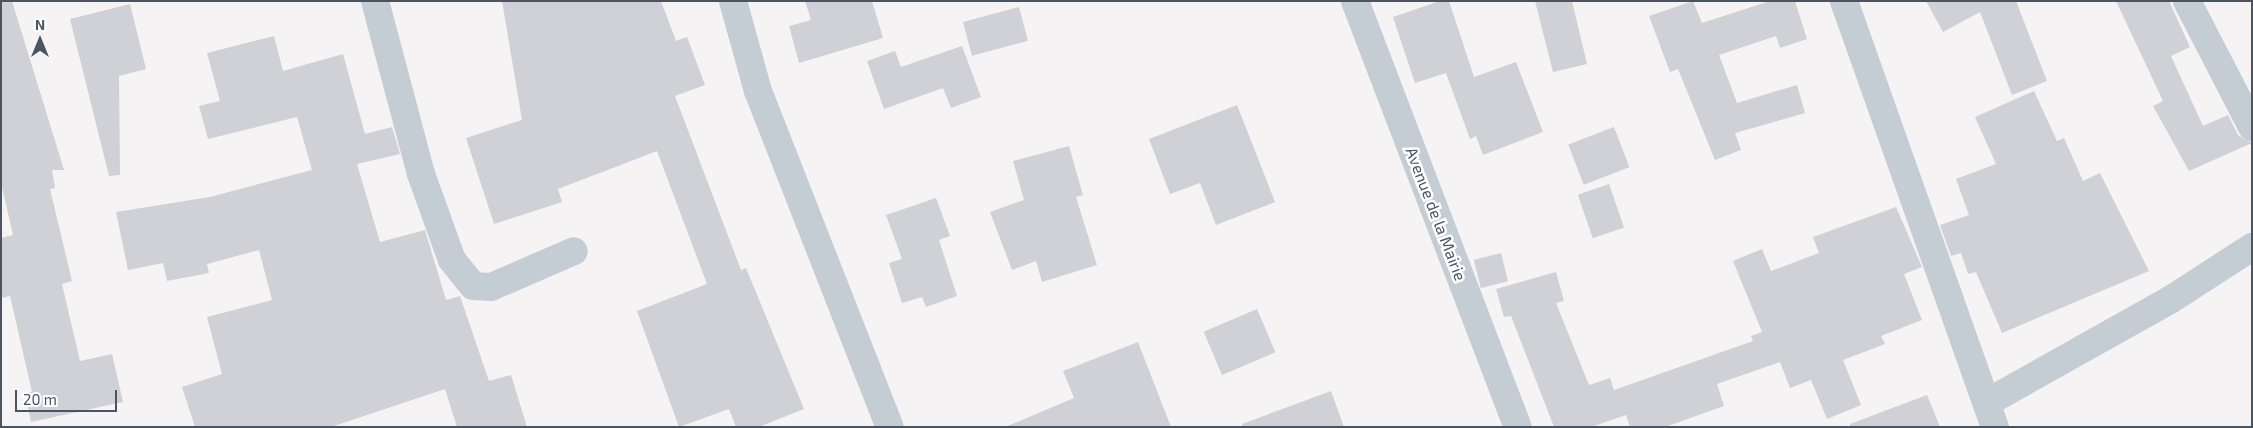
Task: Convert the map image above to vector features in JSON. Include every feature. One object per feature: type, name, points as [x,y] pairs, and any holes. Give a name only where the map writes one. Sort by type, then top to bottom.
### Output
[{"type":"street","points":[[375,1],[420,174],[452,260],[473,286],[491,287],[574,251]]},
{"type":"street","points":[[733,1],[758,90],[890,427]]},
{"type":"street","name":"Avenue de la Mairie","points":[[1355,1],[1518,427]]},
{"type":"street","points":[[1844,1],[1991,414],[2252,247]]},
{"type":"street","points":[[2187,1],[2252,127]]},
{"type":"building","points":[[1,1],[12,1],[64,170],[52,170],[55,188],[50,189],[72,281],[62,284],[80,361],[112,354],[123,402],[31,422],[25,393],[32,392],[10,296],[1,298],[1,238],[13,235],[1,183]]},
{"type":"building","points":[[502,1],[661,1],[676,41],[687,37],[705,85],[675,96],[741,270],[746,268],[804,409],[759,427],[736,427],[729,409],[679,427],[637,311],[707,284],[657,151],[558,189],[562,202],[494,224],[466,138],[522,120]]},
{"type":"building","points":[[805,1],[872,1],[883,38],[799,63],[789,26],[811,20]]},
{"type":"building","points":[[1440,1],[1449,1],[1474,77],[1516,62],[1543,132],[1483,155],[1476,136],[1470,139],[1446,73],[1415,83],[1393,17]]},
{"type":"building","points":[[1535,1],[1572,1],[1587,64],[1553,72]]},
{"type":"building","points":[[1693,1],[1702,23],[1770,1],[1795,1],[1807,39],[1780,48],[1776,36],[1719,55],[1737,103],[1797,85],[1805,113],[1735,133],[1741,150],[1715,160],[1678,69],[1670,72],[1649,16]]},
{"type":"building","points":[[1926,1],[2016,1],[2047,81],[2012,95],[1980,12],[1943,32]]},
{"type":"building","points":[[2116,1],[2169,1],[2190,47],[2171,56],[2203,126],[2228,115],[2238,135],[2252,143],[2189,171],[2153,106],[2163,101]]},
{"type":"building","points":[[130,4],[146,69],[119,76],[120,175],[109,176],[70,19]]},
{"type":"building","points":[[1019,7],[1028,41],[972,56],[963,22]]},
{"type":"building","points":[[274,36],[283,71],[343,54],[365,134],[392,127],[400,154],[357,164],[380,242],[425,230],[446,300],[460,296],[489,381],[511,375],[527,427],[457,427],[445,389],[331,427],[195,427],[182,387],[222,374],[207,317],[272,300],[259,250],[207,264],[209,273],[167,281],[163,263],[128,270],[116,212],[210,197],[312,170],[297,117],[208,139],[199,106],[220,101],[207,53]]},
{"type":"building","points":[[962,46],[981,97],[951,108],[943,88],[884,109],[867,61],[895,51],[901,67]]},
{"type":"building","points":[[2034,91],[2057,141],[2064,138],[2083,181],[2100,173],[2149,271],[2002,333],[1976,272],[1968,274],[1961,253],[1951,256],[1940,225],[1969,215],[1956,179],[1996,164],[1975,117]]},
{"type":"building","points":[[1237,105],[1275,202],[1216,225],[1200,183],[1170,194],[1149,139]]},
{"type":"building","points":[[1614,127],[1629,167],[1584,185],[1568,145]]},
{"type":"building","points":[[1069,146],[1083,195],[1076,197],[1097,265],[1042,282],[1036,261],[1012,270],[990,212],[1024,200],[1013,161]]},
{"type":"building","points":[[1609,184],[1624,227],[1593,238],[1578,195]]},
{"type":"building","points":[[936,198],[950,236],[939,240],[957,296],[926,307],[922,297],[902,303],[889,263],[902,259],[886,215]]},
{"type":"building","points":[[1896,207],[1922,267],[1904,274],[1922,320],[1881,336],[1885,344],[1843,360],[1861,405],[1827,419],[1811,380],[1790,388],[1780,362],[1717,384],[1724,406],[1665,427],[1630,427],[1626,415],[1591,427],[1554,427],[1511,316],[1504,317],[1496,289],[1556,272],[1564,301],[1556,303],[1589,385],[1610,378],[1614,390],[1753,341],[1751,336],[1762,332],[1733,261],[1762,249],[1771,271],[1819,253],[1813,237]]},
{"type":"building","points":[[1501,253],[1508,281],[1481,288],[1474,260]]},
{"type":"building","points":[[1257,309],[1275,352],[1222,375],[1204,332]]},
{"type":"building","points":[[1138,342],[1171,427],[1005,427],[1074,398],[1063,371]]},
{"type":"building","points":[[1331,391],[1344,427],[1243,427],[1242,424]]},
{"type":"building","points":[[1927,395],[1940,427],[1850,427],[1850,424]]}]
